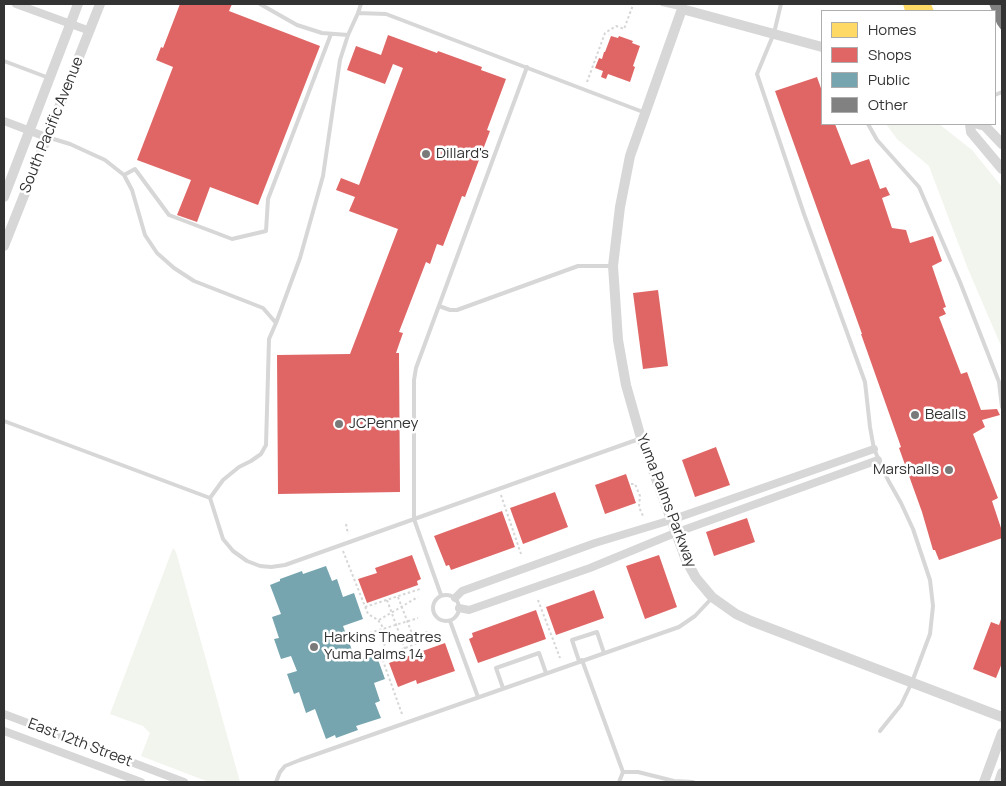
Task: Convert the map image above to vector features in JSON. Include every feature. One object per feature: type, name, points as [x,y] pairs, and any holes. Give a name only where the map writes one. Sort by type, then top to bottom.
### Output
[{"type":"street","points":[[16,4],[90,31]]},
{"type":"street","name":"South Pacific Avenue","points":[[4,197],[78,4]]},
{"type":"street","name":"South Pacific Avenue","points":[[4,246],[100,4]]},
{"type":"street","points":[[684,5],[774,34],[821,47]]},
{"type":"street","name":"Yuma Palms Parkway","points":[[684,5],[630,156],[620,207],[614,266],[618,340],[626,385],[641,438],[686,560],[696,578],[712,597],[751,622],[1002,717]]},
{"type":"street","points":[[4,121],[46,137]]},
{"type":"street","points":[[970,125],[971,132],[1002,169]]},
{"type":"street","points":[[982,125],[985,126],[1002,144]]},
{"type":"street","points":[[455,598],[462,591],[595,543],[671,520],[874,449]]},
{"type":"street","points":[[459,608],[469,610],[590,568],[675,533],[878,460]]},
{"type":"street","name":"East 12th Street","points":[[4,714],[184,782]]},
{"type":"street","name":"East 12th Street","points":[[4,731],[141,782]]},
{"type":"street","points":[[984,782],[1002,733]]},
{"type":"street","points":[[54,750],[60,735]]},
{"type":"street","points":[[998,782],[1002,772]]},
{"type":"lane","points":[[260,4],[297,25],[322,33],[348,35]]},
{"type":"lane","points":[[210,498],[223,480],[261,454],[266,445],[269,339],[300,258],[324,176],[340,60],[361,4]]},
{"type":"lane","points":[[662,4],[684,5]]},
{"type":"lane","points":[[781,4],[774,34],[757,74],[804,214],[865,382],[874,449],[913,529],[930,580],[933,606],[930,634],[901,705],[880,731]]},
{"type":"lane","points":[[358,13],[386,14],[646,113]]},
{"type":"lane","points":[[124,175],[134,169],[169,215],[232,239],[266,231],[268,200],[331,34]]},
{"type":"lane","points":[[4,61],[50,78]]},
{"type":"lane","points":[[441,595],[414,520],[414,380],[416,368],[527,67]]},
{"type":"lane","points":[[869,125],[877,140],[919,187],[960,282],[999,382],[1002,407]]},
{"type":"lane","points":[[46,137],[70,144],[106,160],[124,175],[132,190],[145,235],[157,253],[174,268],[194,281],[263,308],[276,323]]},
{"type":"lane","points":[[439,306],[450,310],[457,310],[578,266],[614,266]]},
{"type":"lane","points":[[4,421],[210,498]]},
{"type":"lane","points":[[210,498],[223,539],[233,551],[247,561],[260,566],[272,567],[285,565],[414,520],[641,438]]},
{"type":"lane","points":[[441,595],[449,595],[455,598],[458,601],[459,608],[457,616],[446,622],[438,619],[433,613],[432,608],[435,600],[441,595]]},
{"type":"lane","points":[[276,782],[285,766],[604,652],[680,627],[695,616],[712,597]]},
{"type":"lane","points":[[450,621],[478,697]]},
{"type":"lane","points":[[604,652],[597,632],[572,640],[623,772],[620,782]]},
{"type":"lane","points":[[503,688],[496,668],[539,653],[546,673]]},
{"type":"lane","points":[[623,772],[638,772],[674,781],[693,782]]},
{"type":"path","points":[[586,82],[605,33],[616,26],[624,29],[633,5]]},
{"type":"path","points":[[630,484],[635,484],[640,496],[639,507],[643,516]]},
{"type":"path","points":[[500,495],[521,554]]},
{"type":"path","points":[[346,524],[348,534]]},
{"type":"path","points":[[343,550],[368,614],[378,620],[384,629],[386,641],[382,658],[402,714]]},
{"type":"path","points":[[365,607],[420,589]]},
{"type":"path","points":[[398,596],[416,644]]},
{"type":"path","points":[[378,620],[418,597]]},
{"type":"path","points":[[388,600],[404,649]]},
{"type":"path","points":[[538,600],[560,658]]},
{"type":"path","points":[[360,636],[418,618]]},
{"type":"path","points":[[386,641],[429,632]]},
{"type":"path","points":[[382,658],[436,635]]},
{"type":"shaded area","points":[[887,125],[940,125],[972,150],[1002,187],[1002,348],[968,269],[929,166],[897,139]]},
{"type":"shaded area","points":[[173,548],[176,552],[240,782],[209,782],[141,756],[150,733],[143,726],[110,714]]},
{"type":"building: Homes","points":[[903,4],[931,4],[934,10],[905,10]]},
{"type":"building: Shops","points":[[180,4],[232,4],[229,11],[320,46],[258,205],[210,187],[197,222],[177,215],[191,180],[137,160],[173,67],[156,60],[161,47],[163,48]]},
{"type":"building: Shops","points":[[388,35],[482,67],[481,70],[506,79],[487,130],[490,131],[465,197],[462,196],[443,246],[437,244],[430,264],[426,262],[399,332],[403,333],[396,353],[399,353],[400,492],[278,494],[277,355],[350,354],[398,229],[349,211],[355,197],[336,190],[341,178],[359,185],[403,68],[393,64],[385,84],[347,70],[356,46],[381,55]]},
{"type":"building: Shops","points":[[611,36],[618,38],[619,36],[633,41],[632,43],[640,46],[630,82],[608,74],[606,79],[601,77],[603,71],[595,68],[599,58],[602,59]]},
{"type":"building: Shops","points":[[817,77],[821,88],[821,125],[835,125],[851,165],[869,159],[880,189],[886,187],[890,195],[882,198],[892,228],[906,230],[910,243],[933,236],[942,261],[932,266],[946,307],[943,308],[946,314],[939,317],[961,374],[967,372],[981,410],[997,409],[1000,415],[982,420],[985,427],[973,434],[998,498],[992,501],[1002,531],[1002,538],[939,560],[935,550],[933,550],[922,512],[899,448],[901,447],[775,91]]},
{"type":"building: Shops","points":[[658,290],[668,366],[643,369],[633,293]]},
{"type":"building: Shops","points":[[716,447],[730,485],[695,497],[682,460]]},
{"type":"building: Shops","points":[[626,474],[636,503],[605,514],[595,485]]},
{"type":"building: Shops","points":[[555,492],[568,527],[523,544],[510,508]]},
{"type":"building: Shops","points":[[502,511],[515,547],[451,570],[449,565],[446,566],[434,536]]},
{"type":"building: Shops","points":[[747,518],[755,542],[714,556],[706,532]]},
{"type":"building: Shops","points":[[412,555],[421,579],[417,581],[418,585],[367,603],[358,579],[377,573],[375,568]]},
{"type":"building: Shops","points":[[659,555],[677,607],[645,619],[626,566]]},
{"type":"building: Shops","points":[[594,590],[604,618],[556,635],[546,607]]},
{"type":"building: Shops","points":[[536,610],[546,639],[478,663],[469,639],[473,637],[472,633]]},
{"type":"building: Shops","points":[[1002,616],[1002,663],[996,678],[973,669],[991,622],[999,625]]},
{"type":"building: Shops","points":[[445,643],[455,671],[417,684],[416,680],[398,687],[389,663]]},
{"type":"building: Public","name":"Harkins Theatres Yuma Palms 14","points":[[326,566],[332,581],[337,579],[343,597],[354,593],[363,619],[343,626],[356,661],[376,654],[385,679],[374,683],[380,701],[375,703],[381,718],[356,726],[358,730],[336,738],[335,735],[326,739],[315,709],[306,713],[299,692],[294,694],[287,674],[297,671],[291,656],[281,659],[274,639],[279,638],[272,617],[281,614],[270,585],[302,571],[303,574]]},
{"type":"building: Other","points":[[989,4],[1002,4],[1002,31],[996,22],[996,10],[992,10]]},
{"type":"place","name":"Dillard's","points":[[426,154]]},
{"type":"place","name":"Bealls","points":[[915,415]]},
{"type":"place","name":"JCPenney","points":[[339,424]]},
{"type":"place","name":"Marshalls","points":[[949,470]]},
{"type":"place","name":"Harkins Theatres Yuma Palms 14","points":[[314,647]]}]
